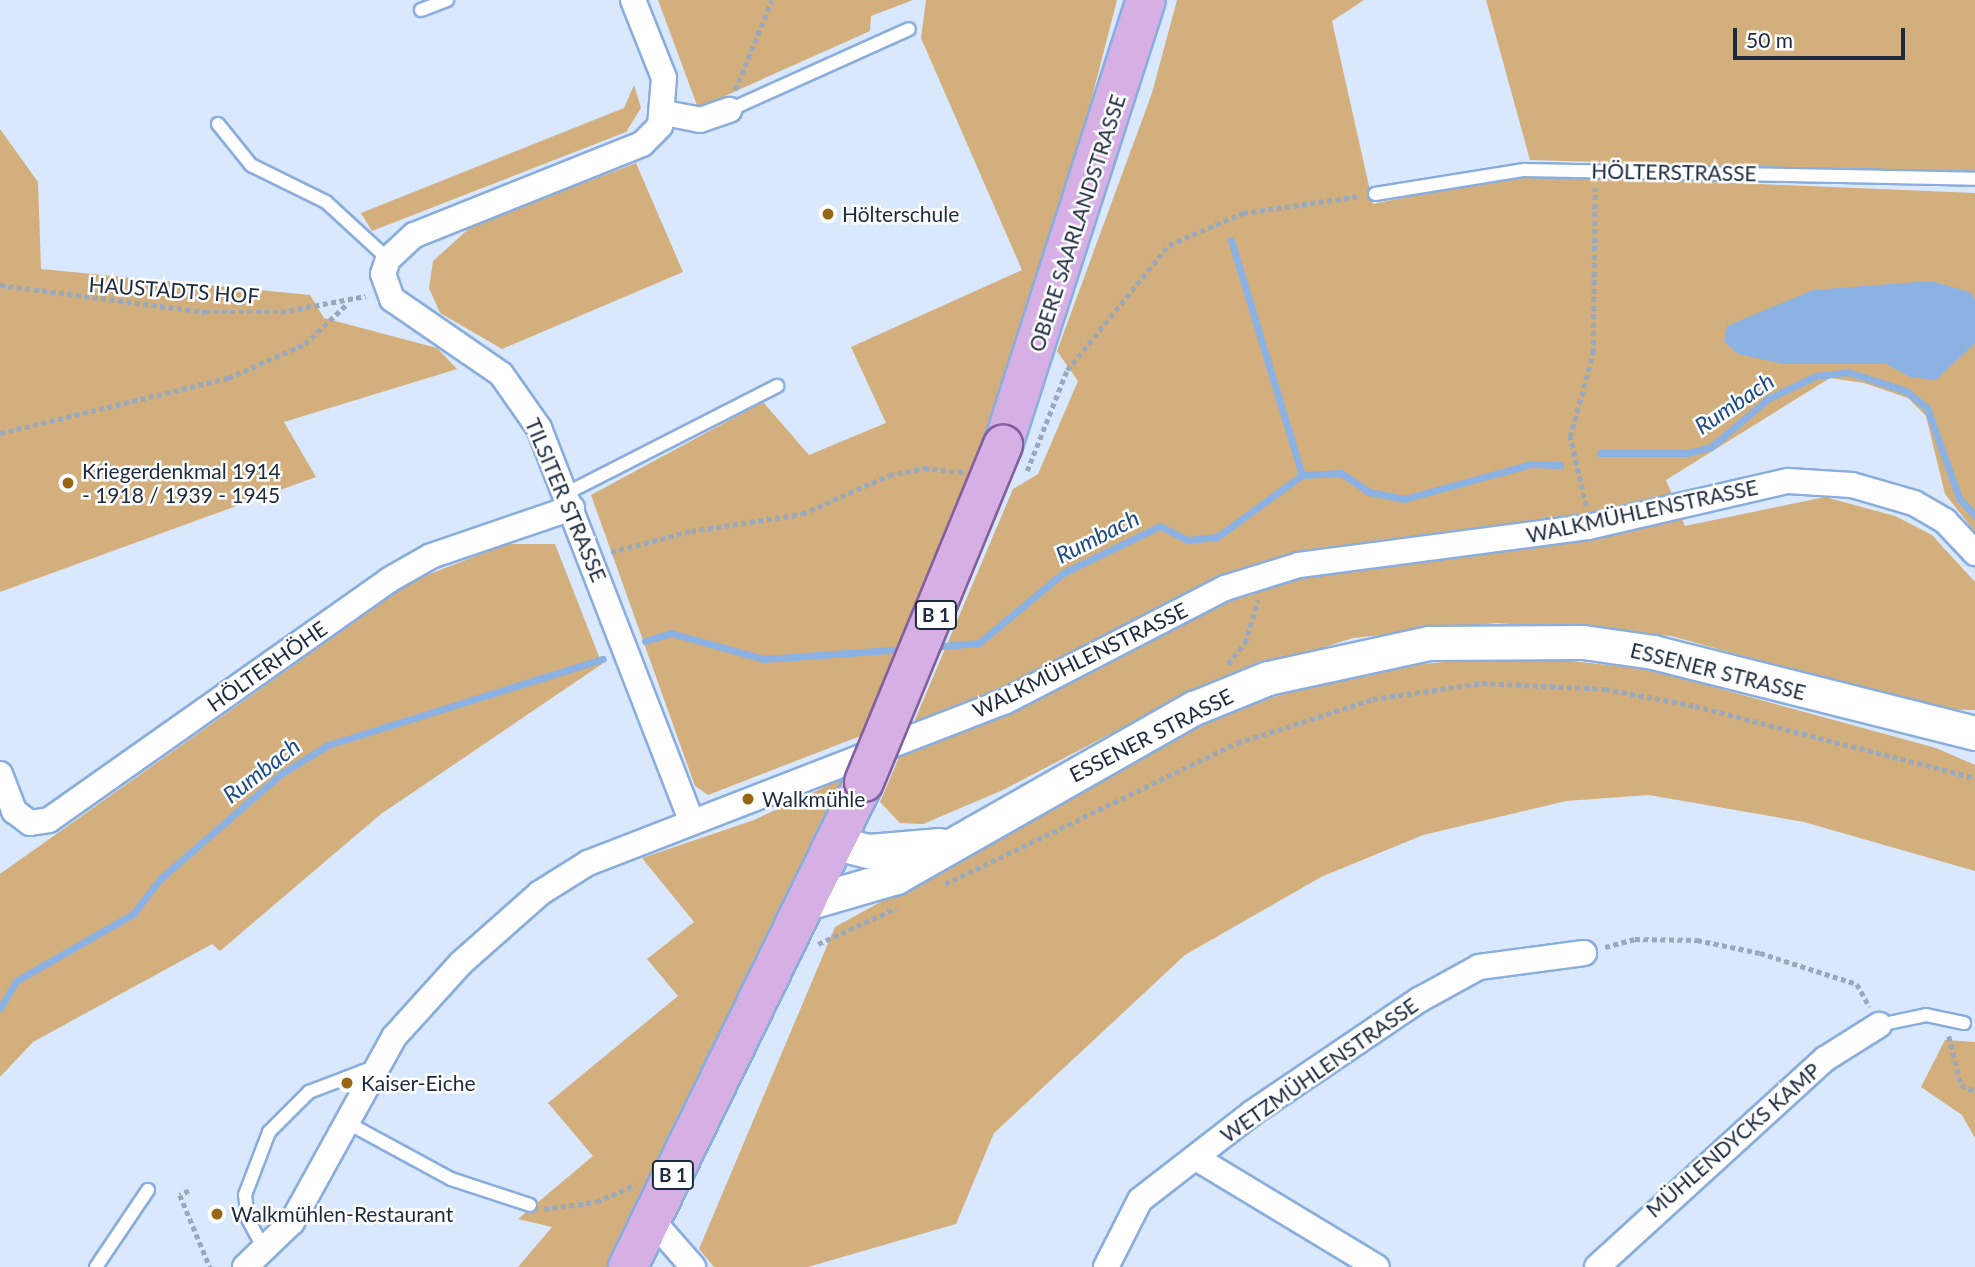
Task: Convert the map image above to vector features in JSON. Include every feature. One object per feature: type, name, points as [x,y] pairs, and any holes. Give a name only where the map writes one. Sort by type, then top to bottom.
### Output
[{"type":"main road","name":"OBERE SAARLANDSTRASSE","points":[[832,842],[864,782],[1003,445],[1146,0]]},
{"type":"main road","name":"ESSENER STRASSE","points":[[803,904],[896,877],[1194,708],[1268,678],[1354,655],[1502,640],[1653,652],[1937,728],[1975,733]]},
{"type":"main road","name":"ESSENER STRASSE","points":[[1937,728],[1975,744]]},
{"type":"main road","name":"ESSENER STRASSE","points":[[832,842],[869,851],[953,844]]},
{"type":"main road","name":"B 1","points":[[628,1267],[832,842]]},
{"type":"street","points":[[388,258],[414,235],[642,144],[665,113],[664,78],[633,0]]},
{"type":"street","points":[[665,113],[700,120],[729,110]]},
{"type":"street","name":"TILSITER STRASSE","points":[[388,258],[383,274],[392,299],[478,356],[522,398],[570,500],[692,822]]},
{"type":"street","name":"WALKMÜHLENSTRASSE","points":[[245,1267],[265,1251],[292,1222],[372,1068],[461,963],[540,894],[588,863],[1006,701],[1266,572],[1588,527],[1735,491],[1825,480],[1914,503],[1945,521],[1975,553]]},
{"type":"street","name":"HÖLTERHÖHE","points":[[0,774],[14,811],[30,823],[50,820],[389,580],[431,556],[570,500]]},
{"type":"street","name":"WETZMÜHLENSTRASSE","points":[[1106,1267],[1140,1200],[1419,1000],[1479,967],[1584,953]]},
{"type":"street","name":"MÜHLENDYCKS KAMP","points":[[1597,1267],[1805,1077],[1879,1025]]},
{"type":"street","points":[[1196,1158],[1366,1264]]},
{"type":"street","points":[[651,1219],[693,1267]]},
{"type":"lane","points":[[421,9],[447,0]]},
{"type":"lane","points":[[729,110],[909,29]]},
{"type":"lane","points":[[218,124],[251,165],[326,202],[388,258]]},
{"type":"lane","name":"HÖLTERSTRASSE","points":[[1375,194],[1524,170],[1595,169],[1975,179]]},
{"type":"lane","points":[[570,500],[777,386]]},
{"type":"lane","points":[[1879,1025],[1926,1015],[1964,1023]]},
{"type":"lane","points":[[265,1251],[248,1220],[245,1195],[270,1132],[309,1091],[372,1068]]},
{"type":"lane","points":[[346,1122],[451,1179],[530,1205]]},
{"type":"lane","points":[[96,1267],[148,1189]]},
{"type":"path","points":[[729,110],[772,0]]},
{"type":"path","points":[[1584,487],[1570,437],[1593,353],[1595,169]]},
{"type":"path","name":"HAUSTADTS HOF","points":[[0,285],[205,312],[347,304],[305,344],[228,378],[0,433]]},
{"type":"path","points":[[1194,708],[1245,643],[1266,572]]},
{"type":"path","points":[[935,889],[1237,743],[1373,699],[1482,683],[1605,689],[1695,706],[1975,778]]},
{"type":"path","points":[[811,947],[899,907]]},
{"type":"path","points":[[1584,953],[1635,939],[1697,940],[1760,953],[1857,984],[1879,1025]]},
{"type":"path","points":[[1949,1021],[1953,1065],[1962,1085],[1975,1091]]},
{"type":"path","points":[[189,1191],[180,1195],[210,1267]]},
{"type":"path","points":[[530,1205],[556,1212],[596,1202]]},
{"type":"shaded area","points":[[658,0],[913,0],[871,16],[870,31],[698,108]]},
{"type":"shaded area","points":[[926,0],[1117,0],[1055,241],[993,427],[863,735],[708,795],[695,786],[591,495],[763,402],[809,455],[886,423],[851,347],[1022,270],[921,38]]},
{"type":"shaded area","points":[[1177,0],[1364,0],[1332,21],[1373,204],[1519,174],[1975,193],[1975,532],[1945,494],[1926,416],[1908,398],[1864,383],[1830,378],[1666,480],[1685,526],[1825,497],[1895,516],[1932,535],[1975,582],[1975,710],[1937,709],[1671,636],[1496,623],[1353,638],[1204,685],[1003,790],[923,824],[900,823],[880,802],[1013,489],[1038,474],[1078,381],[1057,351],[1152,93]]},
{"type":"shaded area","points":[[1486,0],[1975,0],[1975,173],[1530,160]]},
{"type":"shaded area","points":[[634,85],[641,108],[626,132],[372,231],[361,213],[624,108]]},
{"type":"shaded area","points":[[0,129],[38,182],[41,269],[310,295],[324,318],[437,348],[457,369],[284,422],[316,477],[0,592]]},
{"type":"shaded area","points":[[636,163],[683,272],[502,349],[440,313],[429,288],[433,261],[474,224]]},
{"type":"shaded area","points":[[507,544],[555,544],[602,664],[381,814],[220,951],[212,944],[33,1042],[0,1077],[0,874],[414,580]]},
{"type":"shaded area","points":[[1513,655],[1648,669],[1936,748],[1975,765],[1975,871],[1804,822],[1649,795],[1566,801],[1423,835],[1321,877],[1185,955],[994,1133],[956,1224],[808,1267],[714,1267],[699,1249],[835,927],[1227,711],[1364,670]]},
{"type":"shaded area","points":[[842,779],[607,1267],[518,1267],[552,1227],[518,1219],[593,1156],[548,1103],[678,996],[647,959],[694,922],[642,858],[754,820]]},
{"type":"shaded area","points":[[1945,1040],[1975,1042],[1975,1138],[1962,1115],[1921,1087]]},
{"type":"water","points":[[1931,281],[1970,292],[1975,300],[1975,343],[1936,380],[1910,377],[1886,364],[1783,364],[1738,354],[1724,341],[1727,326],[1813,290]]},
{"type":"waterway","points":[[1231,240],[1302,475]]},
{"type":"waterway","name":"Rumbach","points":[[1600,453],[1687,453],[1711,447],[1769,398],[1816,376],[1848,372],[1906,391],[1927,408],[1959,498],[1975,516]]},
{"type":"waterway","name":"Rumbach","points":[[931,647],[979,643],[1063,573],[1160,526],[1188,540],[1217,537],[1302,475],[1341,473],[1369,492],[1404,499],[1531,464],[1560,465]]},
{"type":"waterway","name":"Rumbach","points":[[645,641],[671,633],[764,659],[905,649]]},
{"type":"waterway","name":"Rumbach","points":[[0,1008],[16,981],[133,914],[160,879],[281,774],[328,745],[603,659]]},
{"type":"place","name":"Hölterschule","points":[[828,214]]},
{"type":"place","name":"Kriegerdenkmal 1914 - 1918 / 1939 - 1945","points":[[68,483]]},
{"type":"place","name":"Walkmühle","points":[[748,799]]},
{"type":"place","name":"Kaiser-Eiche","points":[[347,1083]]},
{"type":"place","name":"Walkmühlen-Restaurant","points":[[217,1214]]}]
